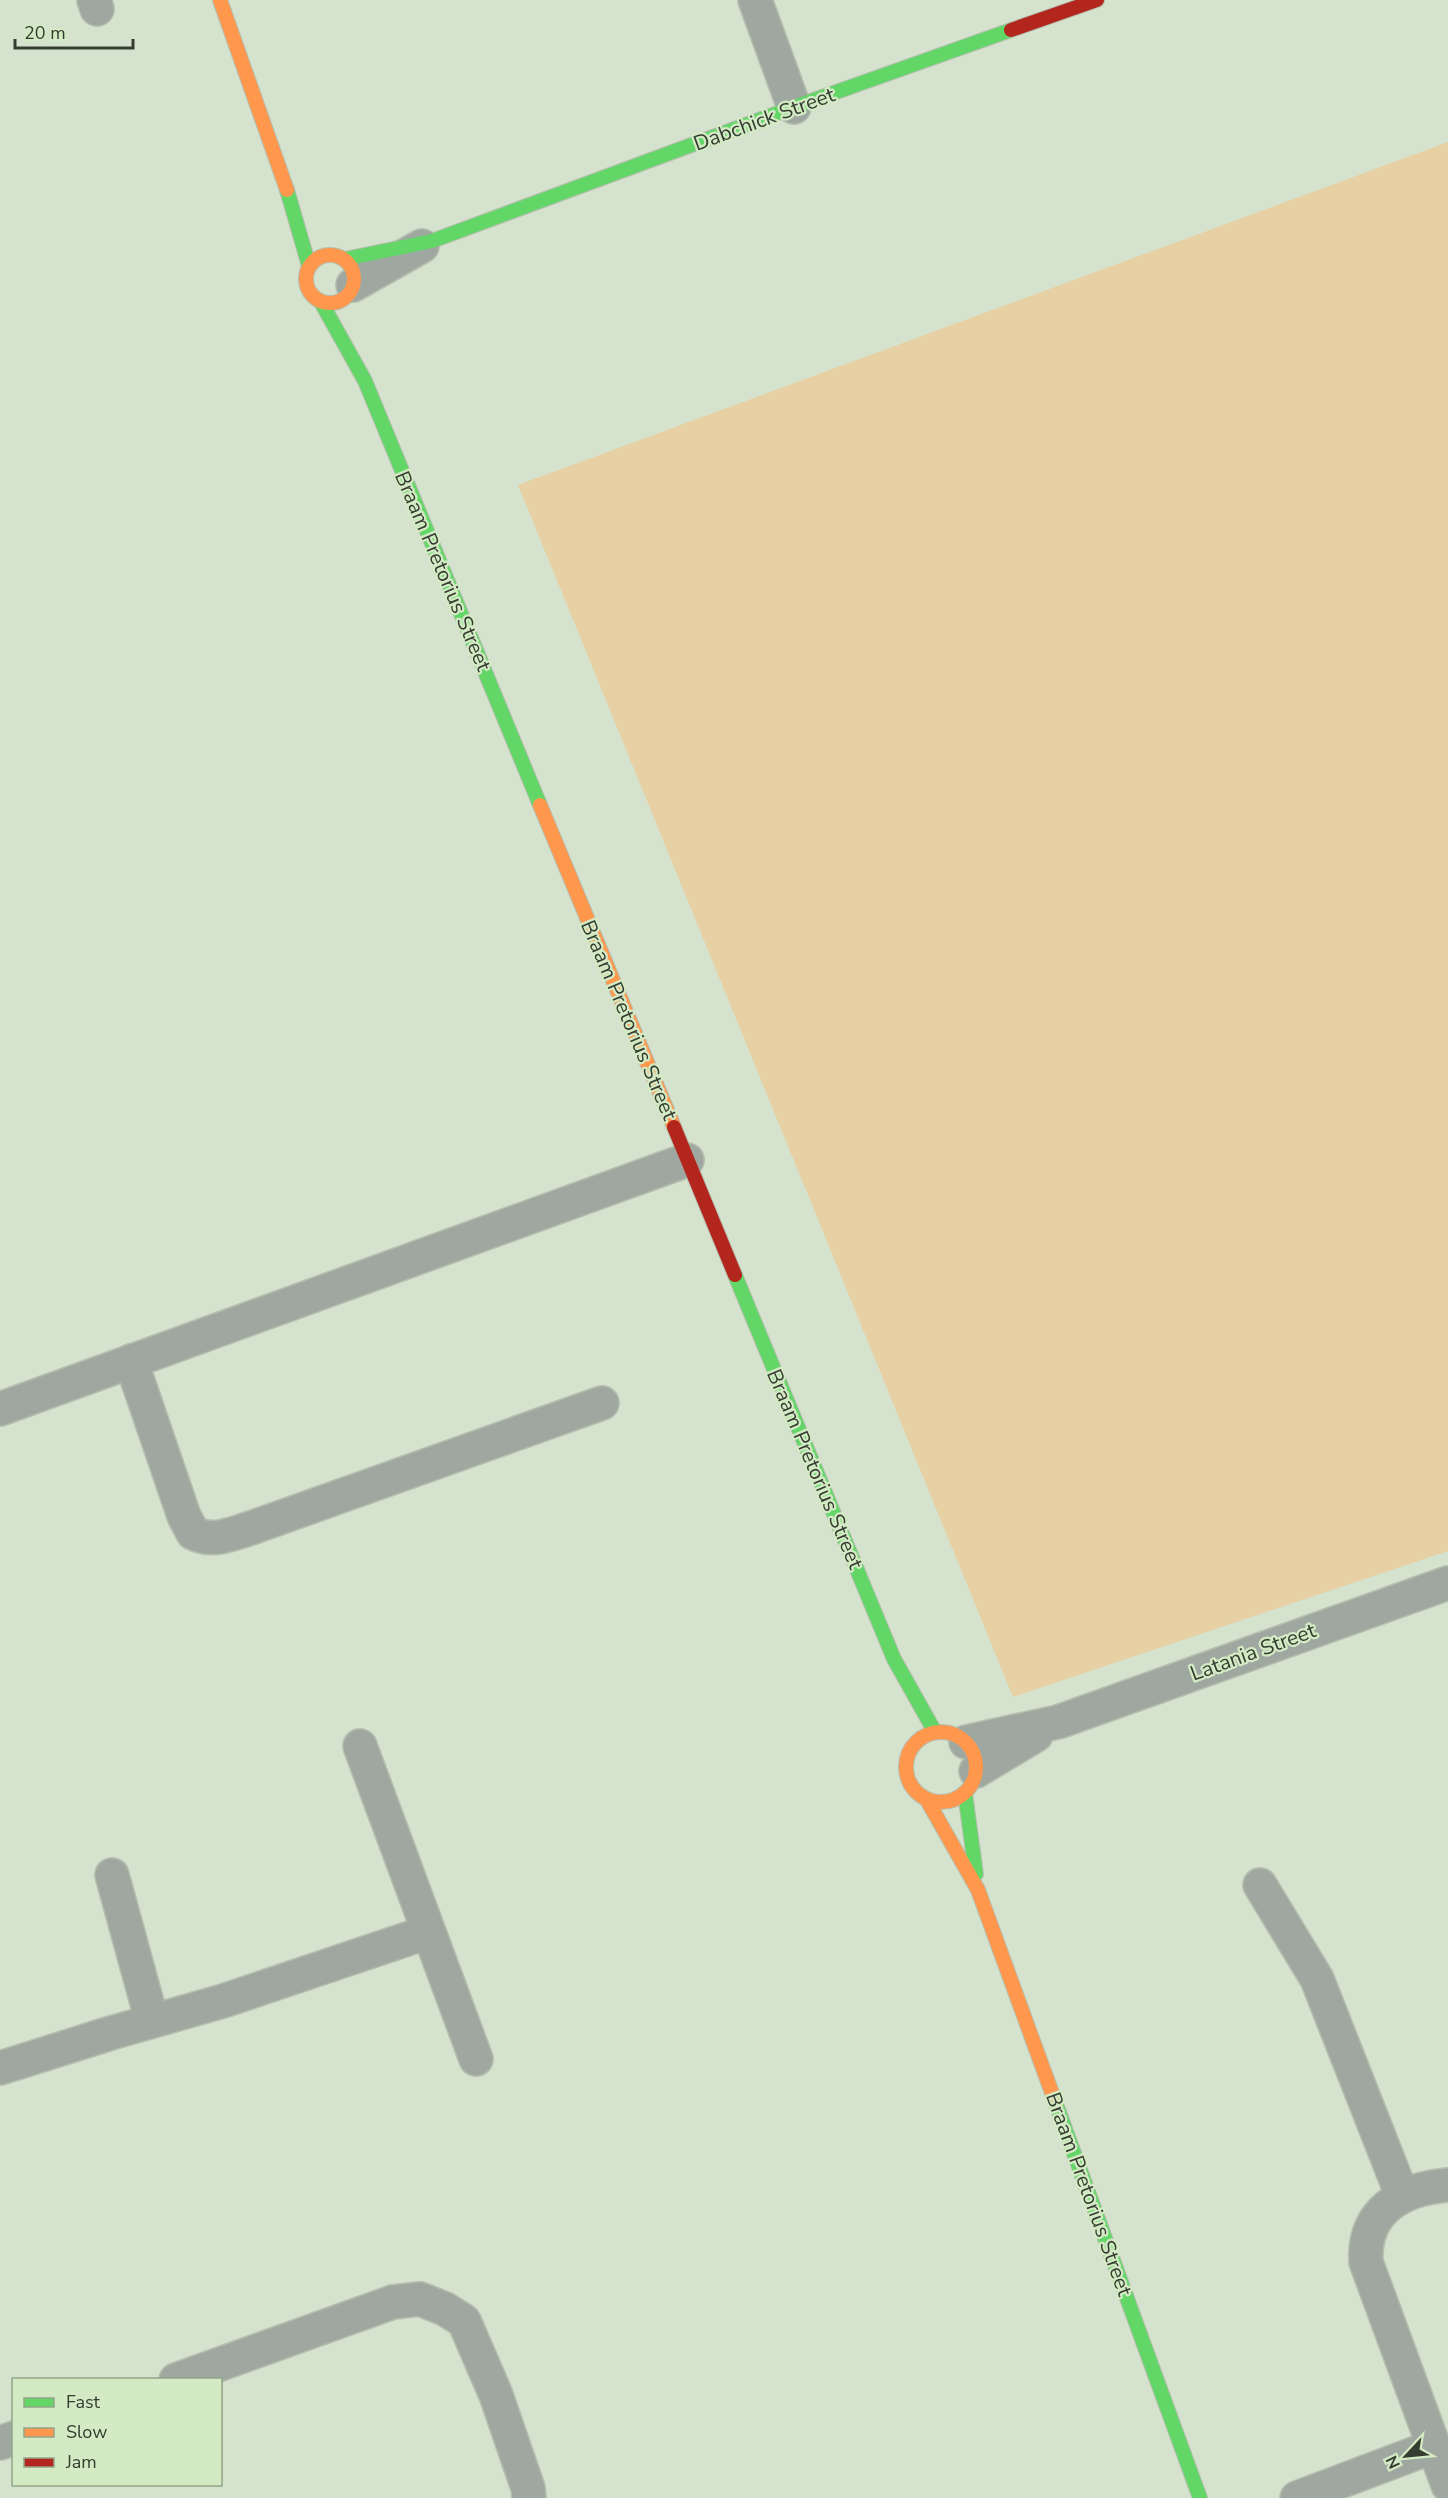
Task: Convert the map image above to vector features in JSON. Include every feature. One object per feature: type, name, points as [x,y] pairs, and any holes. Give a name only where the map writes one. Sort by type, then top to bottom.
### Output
[{"type":"street","points":[[220,0],[285,183],[309,266],[306,283],[309,290],[321,302],[331,303],[342,300],[350,286],[327,250],[309,266]]},
{"type":"street","points":[[755,0],[794,107]]},
{"type":"street","name":"Dabchick Street","points":[[350,286],[432,241],[794,107],[1097,0]]},
{"type":"street","points":[[285,183],[313,228]]},
{"type":"street","name":"Braam Pretorius Street","points":[[321,302],[365,381],[894,1659],[961,1759],[978,1890]]},
{"type":"street","name":"Braam Pretorius Street","points":[[357,337],[365,381]]},
{"type":"street","points":[[0,1409],[687,1160]]},
{"type":"street","points":[[131,1361],[183,1516],[193,1533],[207,1538],[222,1537],[251,1528],[602,1403]]},
{"type":"street","name":"Latania Street","points":[[961,1759],[1058,1722],[1448,1583]]},
{"type":"street","name":"Braam Pretorius Street","points":[[894,1659],[902,1705]]},
{"type":"street","points":[[905,1728],[909,1751],[906,1770],[912,1788],[927,1800],[947,1802],[961,1759],[920,1738],[909,1751]]},
{"type":"street","points":[[360,1746],[476,2059]]},
{"type":"street","name":"Braam Pretorius Street","points":[[927,1800],[978,1890],[1200,2498]]},
{"type":"street","points":[[112,1875],[152,2021]]},
{"type":"street","points":[[1260,1885],[1317,1978],[1402,2195]]},
{"type":"street","points":[[0,2068],[223,2001],[428,1932]]},
{"type":"street","points":[[1448,2185],[1402,2195],[1385,2208],[1368,2233],[1365,2246],[1366,2262],[1432,2447],[1448,2485]]},
{"type":"street","points":[[180,2378],[393,2302],[420,2300],[445,2309],[464,2321],[496,2395],[528,2488],[529,2498]]},
{"type":"street","points":[[1297,2498],[1432,2447]]},
{"type":"shaded area","points":[[1448,142],[1448,1551],[1013,1697],[518,485]]},
{"type":"traffic: fast","points":[[345,259],[432,241],[794,107],[1011,30]]},
{"type":"traffic: fast","points":[[287,190],[309,266]]},
{"type":"traffic: fast","points":[[321,302],[365,381],[540,805]]},
{"type":"traffic: fast","points":[[735,1275],[894,1659],[935,1732]]},
{"type":"traffic: fast","points":[[965,1793],[976,1874]]},
{"type":"traffic: fast","points":[[1056,2104],[1200,2498]]},
{"type":"traffic: slow","points":[[220,0],[287,190]]},
{"type":"traffic: slow","points":[[330,255],[347,262],[354,279],[347,296],[330,303],[313,296],[306,279],[313,262],[330,255]]},
{"type":"traffic: slow","points":[[540,805],[674,1127]]},
{"type":"traffic: slow","points":[[941,1732],[954,1735],[966,1742],[973,1754],[976,1767],[973,1780],[966,1792],[954,1799],[941,1802],[928,1799],[916,1792],[909,1780],[906,1767],[909,1754],[916,1742],[928,1735],[941,1732]]},
{"type":"traffic: slow","points":[[927,1800],[978,1890],[1056,2104]]},
{"type":"traffic: jam","points":[[1011,30],[1097,0]]},
{"type":"traffic: jam","points":[[674,1127],[735,1275]]}]
